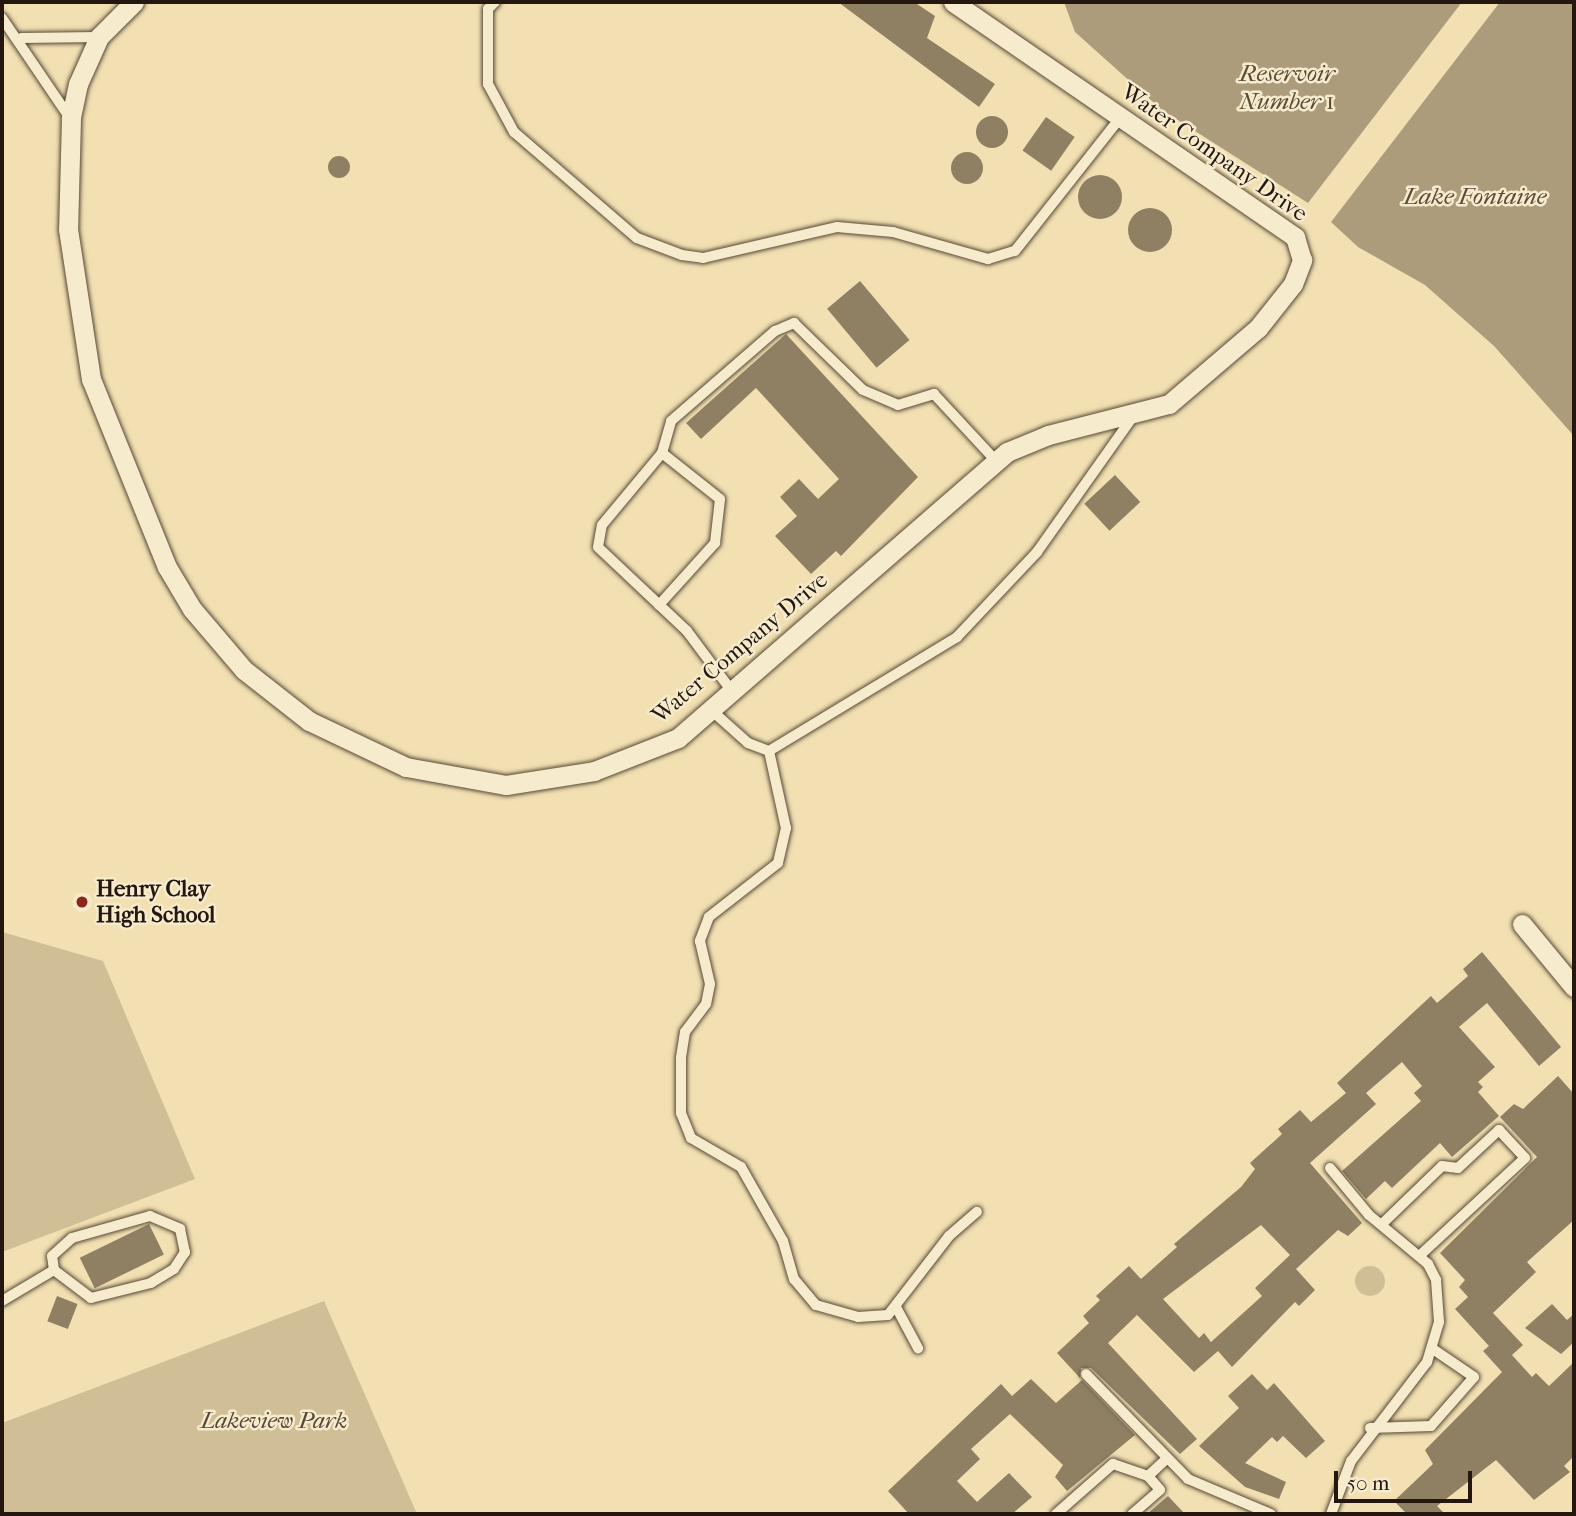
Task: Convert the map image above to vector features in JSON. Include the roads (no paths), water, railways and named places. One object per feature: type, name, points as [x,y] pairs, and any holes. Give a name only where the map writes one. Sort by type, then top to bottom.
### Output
[{"type":"street","name":"Water Company Drive","points":[[134,2],[99,37],[71,118],[71,278],[91,379],[167,567],[192,609],[244,670],[309,721],[370,754],[470,782],[535,783],[594,771],[678,738],[996,461],[1048,435],[1135,414],[1180,398],[1258,328],[1293,284],[1302,252],[1295,237],[953,2]]},
{"type":"street","points":[[1522,924],[1574,987]]},
{"type":"lane","points":[[495,2],[488,9],[488,84],[514,132],[637,238],[682,255],[703,258],[837,227],[893,232],[988,259],[1015,251],[1121,117]]},
{"type":"lane","points":[[2,18],[21,37],[71,118]]},
{"type":"lane","points":[[21,37],[99,37]]},
{"type":"lane","points":[[731,690],[659,605],[598,547],[602,525],[662,453],[671,421],[775,331],[794,323],[863,390],[898,404],[934,394],[996,461]]},
{"type":"lane","points":[[769,751],[957,637],[1037,552],[1135,414]]},
{"type":"lane","points":[[659,605],[715,543],[720,499],[662,453]]},
{"type":"lane","points":[[710,709],[748,743],[769,751]]},
{"type":"lane","points":[[769,751],[786,828],[778,863],[709,917],[700,941],[710,984],[706,1004],[685,1032],[681,1113],[691,1138],[741,1167],[783,1241],[794,1279],[816,1305],[858,1317],[888,1315],[949,1236],[977,1212]]},
{"type":"lane","points":[[1382,1224],[1442,1166],[1458,1168],[1499,1130],[1525,1158],[1419,1256]]},
{"type":"lane","points":[[1330,1168],[1382,1224],[1419,1256],[1436,1280],[1439,1322],[1433,1349],[1370,1428],[1331,1514]]},
{"type":"lane","points":[[150,1216],[180,1229],[186,1252],[165,1275],[110,1295],[81,1295],[54,1270],[52,1256],[72,1238],[150,1216]]},
{"type":"lane","points":[[2,1301],[54,1270]]},
{"type":"lane","points":[[896,1307],[918,1348]]},
{"type":"lane","points":[[1370,1428],[1431,1426],[1474,1377],[1433,1349]]},
{"type":"lane","points":[[1086,1374],[1165,1461],[1188,1479],[1271,1514]]},
{"type":"lane","points":[[1148,1476],[1165,1461]]},
{"type":"lane","points":[[1056,1514],[1113,1464],[1148,1476],[1160,1490],[1132,1514]]},
{"type":"water","name":"Reservoir Number 1","points":[[1064,2],[1462,2],[1308,203],[1162,110],[1075,32]]},
{"type":"water","name":"Lake Fontaine","points":[[1500,2],[1574,2],[1574,436],[1494,346],[1425,285],[1358,247],[1331,222]]},
{"type":"place","name":"Henry Clay High School","points":[[82,902]]},
{"type":"park label","name":"Lakeview Park","points":[[274,1421]]}]
